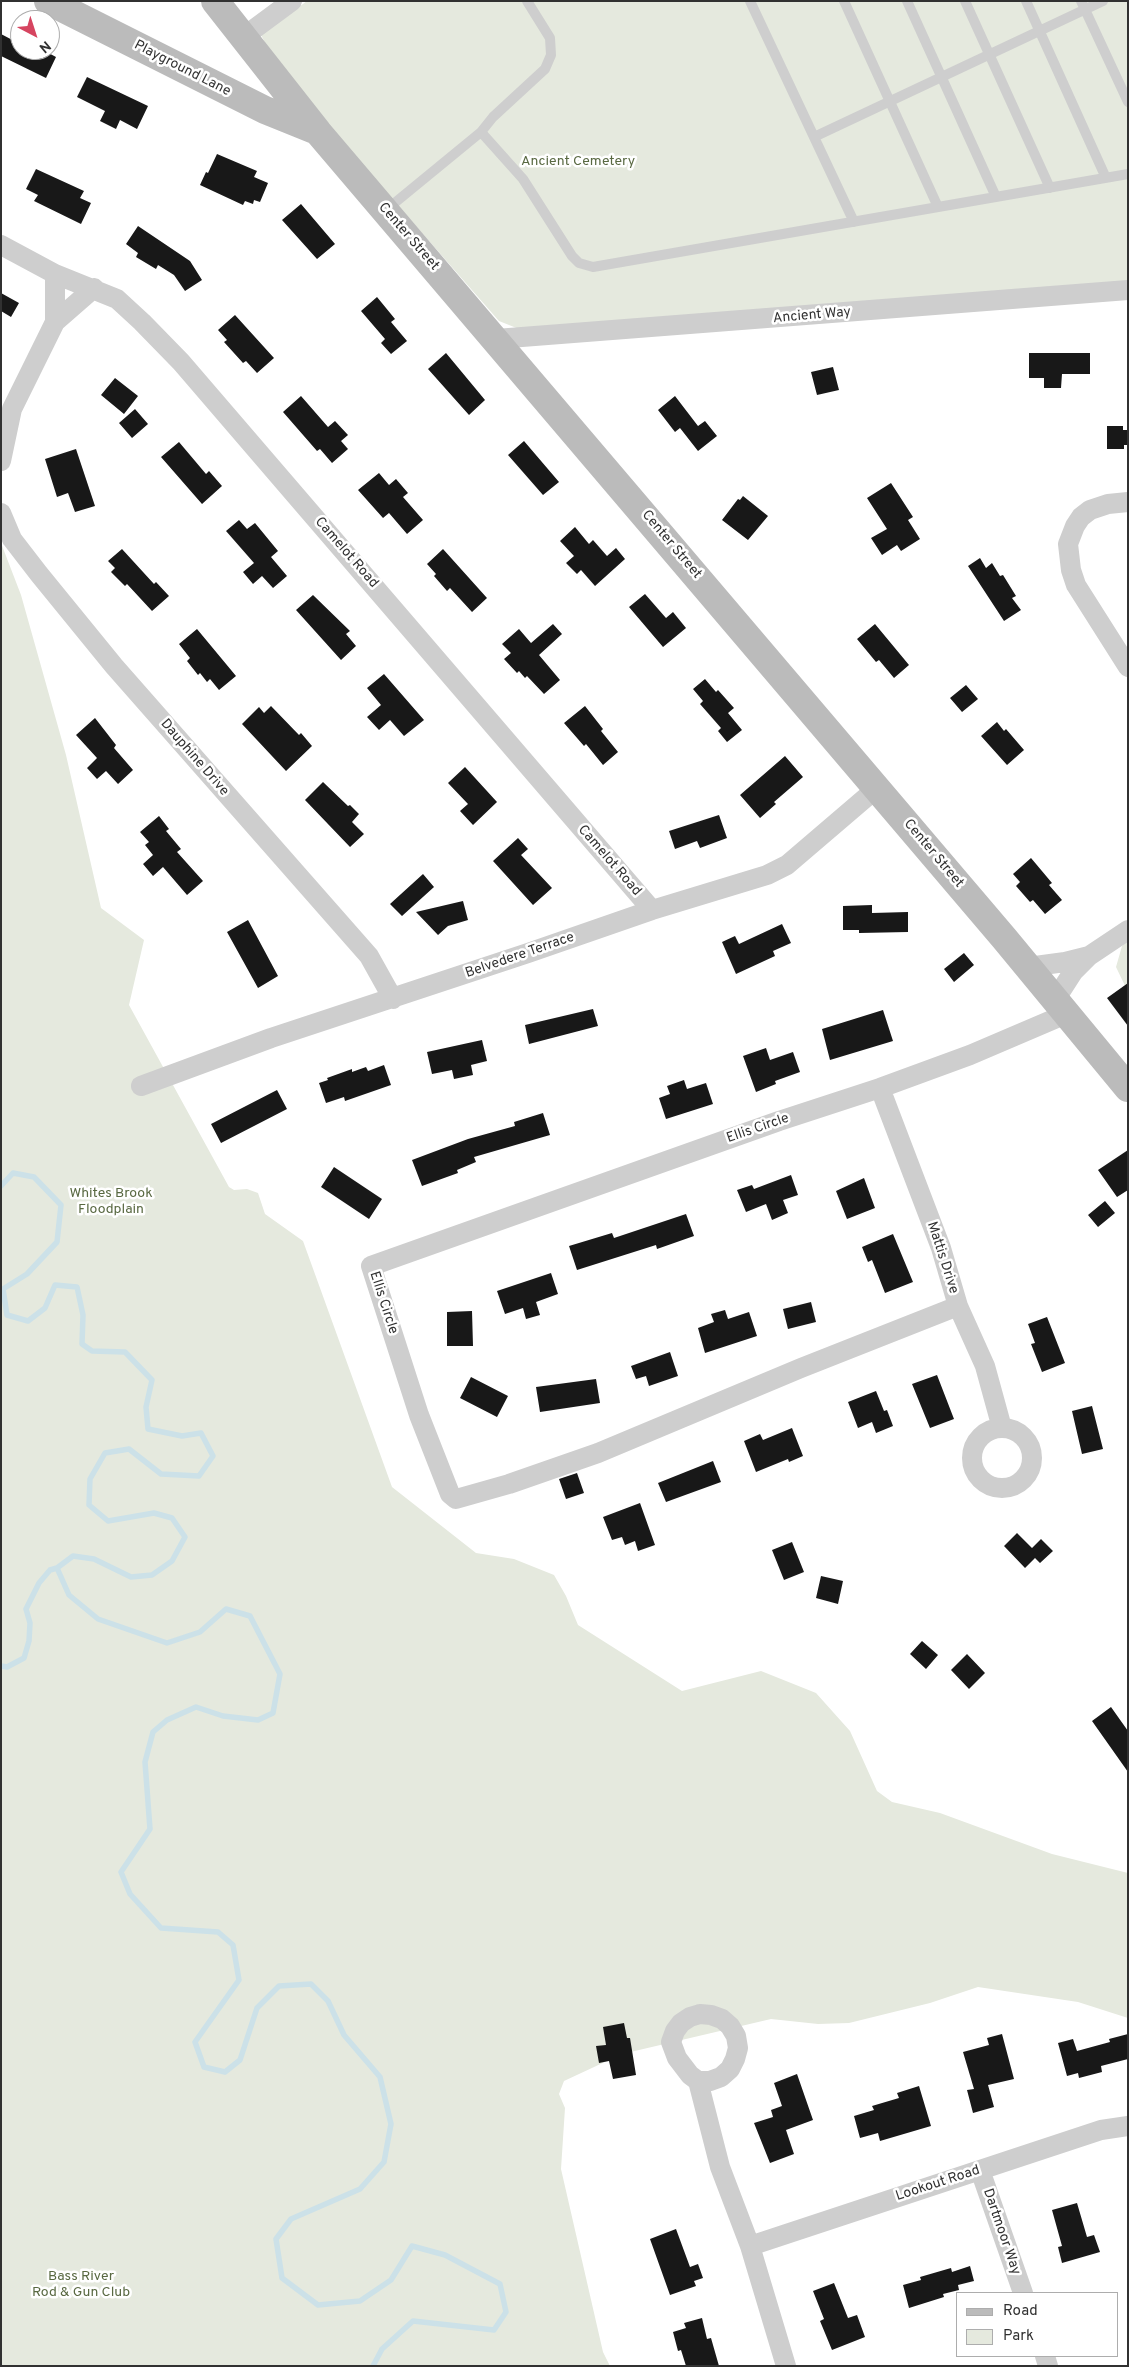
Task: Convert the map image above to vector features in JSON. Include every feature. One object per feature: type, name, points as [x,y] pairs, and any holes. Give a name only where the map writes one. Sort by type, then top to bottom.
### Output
[{"type":"street","name":"Playground Lane","points":[[48,1],[265,110],[318,132]]},
{"type":"street","name":"Center Street","points":[[215,1],[242,38],[318,132],[877,788],[1128,1088]]},
{"type":"street","points":[[242,38],[292,1]]},
{"type":"street","name":"Camelot Road","points":[[1,245],[55,274],[116,298],[181,362],[652,910]]},
{"type":"street","points":[[55,274],[55,322]]},
{"type":"street","points":[[1,460],[12,409],[55,322],[94,288]]},
{"type":"street","name":"Ancient Way","points":[[496,339],[1128,290]]},
{"type":"street","points":[[1128,502],[1108,504],[1090,510],[1075,526],[1068,544],[1071,570],[1076,585],[1128,667]]},
{"type":"street","name":"Dauphine Drive","points":[[1,513],[12,540],[114,666],[369,956],[392,999]]},
{"type":"street","name":"Belvedere Terrace","points":[[141,1086],[271,1038],[392,999],[652,910],[767,875],[787,865],[877,788]]},
{"type":"street","points":[[1061,1007],[1073,972],[1089,956],[1128,930]]},
{"type":"street","points":[[1028,967],[1065,962],[1089,956]]},
{"type":"street","name":"Ellis Circle","points":[[958,1306],[598,1453],[464,1498],[456,1499],[450,1494],[419,1415],[371,1266],[780,1121],[970,1056],[1061,1007]]},
{"type":"street","name":"Mattis Drive","points":[[880,1088],[941,1248],[958,1306],[985,1366],[1002,1428]]},
{"type":"street","points":[[698,2081],[720,2167],[750,2246],[786,2366]]},
{"type":"street","name":"Lookout Road","points":[[750,2246],[1101,2130],[1128,2126]]},
{"type":"street","name":"Dartmoor Way","points":[[980,2170],[1023,2292]]},
{"type":"lane","points":[[386,210],[482,132],[493,117],[545,69],[549,62],[550,38],[527,1]]},
{"type":"lane","points":[[750,1],[854,222]]},
{"type":"lane","points":[[844,1],[938,207]]},
{"type":"lane","points":[[907,1],[996,197]]},
{"type":"lane","points":[[965,1],[1050,188]]},
{"type":"lane","points":[[1026,1],[1106,178]]},
{"type":"lane","points":[[814,137],[1040,31],[1083,5],[1103,1]]},
{"type":"lane","points":[[1083,5],[1128,102]]},
{"type":"lane","points":[[482,132],[523,179],[572,256],[585,266],[593,267],[1128,174]]},
{"type":"green space","name":"Ancient Cemetery","points":[[307,1],[1128,1],[1128,285],[519,329],[499,321],[353,154],[271,54],[261,35]]},
{"type":"green space","points":[[1,543],[21,595],[66,755],[101,908],[144,940],[129,1005],[229,1187],[234,1190],[247,1189],[258,1193],[265,1214],[303,1241],[392,1487],[476,1553],[514,1559],[554,1575],[566,1596],[578,1625],[682,1691],[761,1671],[816,1693],[850,1731],[877,1791],[892,1802],[940,1813],[1052,1854],[1128,1873],[1128,2018],[1078,2002],[978,1987],[930,2003],[849,2023],[818,2024],[771,2019],[622,2054],[564,2081],[559,2094],[565,2108],[561,2169],[603,2352],[610,2366],[1,2366]]},
{"type":"green space","points":[[1128,940],[1128,992],[1116,967],[1122,946]]},
{"type":"building","points":[[1,34],[10,39],[10,60],[55,60],[46,78],[1,56]]},
{"type":"building","points":[[87,77],[148,106],[137,129],[120,120],[116,129],[100,121],[105,111],[77,97]]},
{"type":"building","points":[[217,154],[257,171],[254,177],[268,183],[260,202],[254,200],[253,204],[245,201],[243,205],[200,185]]},
{"type":"building","points":[[36,169],[84,191],[80,198],[91,203],[81,224],[34,201],[38,195],[26,189]]},
{"type":"building","points":[[301,204],[335,244],[317,259],[282,220]]},
{"type":"building","points":[[138,226],[190,261],[202,280],[185,291],[174,275],[158,265],[156,269],[136,257],[138,253],[126,244]]},
{"type":"building","points":[[1,293],[19,303],[11,317],[1,311]]},
{"type":"building","points":[[377,297],[395,319],[391,322],[407,341],[391,354],[381,343],[385,339],[361,311]]},
{"type":"building","points":[[235,315],[274,358],[257,373],[246,361],[243,363],[224,342],[227,340],[218,330]]},
{"type":"building","points":[[446,353],[485,400],[469,415],[428,369]]},
{"type":"building","points":[[1029,353],[1090,353],[1090,374],[1062,374],[1061,388],[1044,388],[1044,378],[1029,378]]},
{"type":"building","points":[[833,367],[839,390],[817,395],[811,372]]},
{"type":"building","points":[[115,378],[138,396],[124,414],[101,395]]},
{"type":"building","points":[[301,396],[328,427],[335,421],[348,435],[341,441],[348,449],[332,463],[320,449],[317,451],[283,412]]},
{"type":"building","points":[[675,396],[698,426],[705,421],[717,436],[698,451],[680,428],[675,432],[658,410]]},
{"type":"building","points":[[135,409],[148,424],[132,438],[119,423]]},
{"type":"building","points":[[1107,426],[1123,426],[1123,430],[1128,430],[1128,445],[1124,445],[1124,449],[1107,449]]},
{"type":"building","points":[[524,441],[559,482],[543,495],[508,455]]},
{"type":"building","points":[[179,442],[206,474],[209,471],[222,486],[202,504],[161,457]]},
{"type":"building","points":[[76,449],[95,506],[75,512],[68,493],[57,497],[45,459]]},
{"type":"building","points":[[379,473],[389,485],[396,479],[408,493],[403,497],[423,520],[407,534],[389,513],[383,518],[358,490]]},
{"type":"building","points":[[891,483],[913,517],[908,520],[920,539],[901,551],[897,545],[882,555],[871,538],[887,529],[867,498]]},
{"type":"building","points":[[743,496],[768,516],[748,540],[722,520],[738,499],[740,500]]},
{"type":"building","points":[[239,520],[247,529],[255,523],[278,551],[271,557],[287,576],[273,588],[262,576],[253,584],[243,572],[254,563],[226,531]]},
{"type":"building","points":[[575,527],[589,544],[593,540],[607,556],[616,548],[625,559],[595,586],[581,570],[577,574],[566,563],[574,556],[560,541]]},
{"type":"building","points":[[122,549],[154,584],[156,582],[169,596],[152,611],[127,584],[125,586],[111,572],[115,568],[108,561]]},
{"type":"building","points":[[443,549],[487,598],[472,612],[450,588],[447,591],[434,576],[436,574],[427,564]]},
{"type":"building","points":[[980,558],[986,568],[992,563],[1000,576],[1003,575],[1016,596],[1012,598],[1021,610],[1004,621],[968,566]]},
{"type":"building","points":[[645,594],[666,618],[673,612],[686,628],[663,647],[629,607]]},
{"type":"building","points":[[313,595],[350,631],[346,634],[356,646],[341,660],[296,610]]},
{"type":"building","points":[[553,624],[562,634],[539,655],[560,680],[544,694],[527,676],[525,678],[519,671],[517,673],[504,659],[511,653],[502,644],[519,629],[531,643]]},
{"type":"building","points":[[875,624],[909,665],[894,678],[879,660],[876,662],[857,639]]},
{"type":"building","points":[[197,629],[236,676],[219,690],[210,679],[207,682],[200,673],[198,675],[187,661],[190,658],[179,644]]},
{"type":"building","points":[[384,674],[424,720],[404,736],[390,720],[379,730],[367,717],[381,705],[367,688]]},
{"type":"building","points":[[705,679],[734,708],[728,713],[742,730],[727,742],[718,731],[721,728],[700,704],[703,701],[693,689]]},
{"type":"building","points":[[966,685],[978,699],[962,712],[950,698]]},
{"type":"building","points":[[271,706],[299,735],[301,733],[312,746],[286,771],[242,724],[259,707],[264,713]]},
{"type":"building","points":[[585,706],[603,729],[601,731],[618,752],[603,765],[586,744],[584,746],[564,723]]},
{"type":"building","points":[[95,718],[116,745],[114,748],[133,770],[118,784],[106,771],[97,779],[87,768],[97,758],[76,735]]},
{"type":"building","points":[[997,722],[1004,731],[1006,729],[1024,750],[1007,765],[981,736]]},
{"type":"building","points":[[785,756],[803,777],[774,802],[776,804],[760,818],[740,795]]},
{"type":"building","points":[[465,767],[497,802],[473,825],[460,811],[468,804],[448,783]]},
{"type":"building","points":[[323,782],[359,814],[352,822],[364,834],[350,847],[305,800]]},
{"type":"building","points":[[719,815],[727,838],[700,848],[697,841],[675,849],[669,831]]},
{"type":"building","points":[[159,816],[169,829],[166,831],[181,849],[177,852],[203,881],[187,895],[163,867],[153,876],[143,864],[153,855],[145,845],[149,842],[140,832]]},
{"type":"building","points":[[518,838],[528,849],[521,855],[552,888],[533,905],[493,861]]},
{"type":"building","points":[[1031,858],[1052,883],[1049,885],[1062,900],[1045,914],[1033,900],[1030,902],[1016,886],[1020,882],[1013,874]]},
{"type":"building","points":[[423,874],[434,887],[402,916],[390,904]]},
{"type":"building","points":[[463,901],[468,920],[448,926],[438,935],[416,912]]},
{"type":"building","points":[[872,905],[872,913],[908,912],[908,932],[859,933],[859,930],[843,930],[843,906]]},
{"type":"building","points":[[248,920],[278,976],[258,988],[227,932]]},
{"type":"building","points":[[782,924],[791,943],[773,951],[775,956],[736,974],[722,942],[735,936],[739,944]]},
{"type":"building","points":[[964,953],[974,965],[954,982],[944,969]]},
{"type":"building","points":[[1128,983],[1128,1026],[1107,998]]},
{"type":"building","points":[[593,1009],[598,1026],[529,1044],[525,1025]]},
{"type":"building","points":[[883,1010],[893,1041],[830,1060],[822,1029]]},
{"type":"building","points":[[482,1040],[487,1061],[471,1065],[473,1075],[454,1079],[452,1070],[432,1074],[427,1052]]},
{"type":"building","points":[[766,1048],[770,1060],[793,1052],[800,1072],[775,1081],[776,1084],[756,1092],[743,1056]]},
{"type":"building","points":[[384,1065],[391,1085],[345,1101],[344,1097],[326,1103],[319,1083],[352,1069],[352,1072],[366,1067],[368,1071]]},
{"type":"building","points":[[684,1080],[687,1089],[706,1083],[713,1104],[666,1119],[659,1098],[670,1094],[667,1086]]},
{"type":"building","points":[[277,1090],[287,1109],[221,1143],[211,1124]]},
{"type":"building","points":[[543,1113],[550,1135],[474,1157],[476,1162],[457,1170],[458,1173],[422,1186],[412,1160],[468,1139],[515,1126],[514,1122]]},
{"type":"building","points":[[1128,1150],[1128,1190],[1117,1197],[1098,1170]]},
{"type":"building","points":[[334,1167],[382,1199],[369,1219],[321,1187]]},
{"type":"building","points":[[791,1175],[798,1195],[783,1200],[788,1213],[772,1220],[766,1204],[746,1212],[737,1190],[752,1185],[754,1189]]},
{"type":"building","points":[[864,1178],[875,1208],[847,1219],[836,1191]]},
{"type":"building","points":[[1105,1201],[1115,1213],[1098,1227],[1088,1215]]},
{"type":"building","points":[[686,1214],[694,1236],[657,1249],[656,1245],[577,1270],[569,1246],[612,1233],[614,1238]]},
{"type":"building","points":[[893,1234],[913,1282],[885,1293],[872,1260],[868,1262],[862,1247]]},
{"type":"building","points":[[551,1273],[558,1294],[536,1302],[540,1315],[526,1319],[523,1308],[505,1314],[497,1291]]},
{"type":"building","points":[[811,1302],[816,1322],[788,1329],[783,1309]]},
{"type":"building","points":[[725,1310],[728,1319],[749,1312],[757,1336],[705,1353],[698,1328],[714,1322],[711,1314]]},
{"type":"building","points":[[472,1311],[473,1346],[447,1346],[447,1312]]},
{"type":"building","points":[[1047,1317],[1065,1363],[1042,1372],[1031,1344],[1035,1343],[1028,1324]]},
{"type":"building","points":[[670,1352],[678,1376],[649,1386],[646,1376],[636,1379],[631,1366]]},
{"type":"building","points":[[937,1375],[954,1419],[930,1428],[912,1384]]},
{"type":"building","points":[[471,1377],[508,1396],[497,1417],[460,1398]]},
{"type":"building","points":[[596,1379],[600,1403],[540,1412],[536,1387]]},
{"type":"building","points":[[876,1391],[884,1411],[887,1410],[893,1426],[876,1433],[872,1422],[858,1428],[848,1402]]},
{"type":"building","points":[[1092,1406],[1103,1449],[1082,1454],[1072,1411]]},
{"type":"building","points":[[792,1428],[803,1456],[789,1462],[788,1459],[756,1472],[744,1441],[760,1434],[763,1440]]},
{"type":"building","points":[[713,1461],[721,1482],[666,1502],[658,1483]]},
{"type":"building","points":[[577,1473],[584,1493],[566,1499],[559,1479]]},
{"type":"building","points":[[640,1503],[655,1545],[638,1551],[635,1541],[625,1545],[622,1537],[612,1540],[603,1517]]},
{"type":"building","points":[[1017,1533],[1032,1548],[1041,1539],[1053,1551],[1040,1563],[1035,1558],[1025,1568],[1004,1546]]},
{"type":"building","points":[[792,1542],[804,1572],[784,1580],[772,1550]]},
{"type":"building","points":[[821,1576],[843,1581],[838,1604],[816,1598]]},
{"type":"building","points":[[922,1641],[938,1655],[926,1669],[910,1654]]},
{"type":"building","points":[[967,1654],[985,1673],[969,1689],[951,1670]]},
{"type":"building","points":[[1111,1707],[1128,1731],[1128,1772],[1092,1721]]},
{"type":"building","points":[[624,2023],[627,2038],[630,2038],[636,2075],[613,2079],[609,2061],[599,2063],[596,2046],[606,2045],[603,2027]]},
{"type":"building","points":[[1002,2034],[1014,2079],[988,2085],[994,2107],[973,2113],[967,2090],[974,2089],[963,2052],[989,2045],[987,2038]]},
{"type":"building","points":[[1128,2034],[1128,2059],[1101,2066],[1102,2072],[1079,2078],[1078,2073],[1067,2076],[1058,2043],[1073,2039],[1077,2051],[1110,2042],[1109,2039]]},
{"type":"building","points":[[797,2074],[813,2120],[786,2130],[794,2154],[770,2163],[754,2123],[773,2117],[771,2110],[782,2106],[774,2083]]},
{"type":"building","points":[[919,2086],[931,2126],[880,2141],[878,2133],[860,2138],[854,2116],[874,2110],[872,2106],[899,2098],[897,2093]]},
{"type":"building","points":[[1077,2203],[1087,2237],[1094,2235],[1100,2252],[1062,2263],[1058,2247],[1062,2246],[1052,2210]]},
{"type":"building","points":[[676,2229],[690,2267],[698,2264],[703,2278],[694,2281],[696,2286],[670,2295],[650,2239]]},
{"type":"building","points":[[970,2266],[974,2281],[958,2285],[959,2290],[943,2294],[944,2297],[909,2308],[903,2285],[921,2280],[920,2277],[951,2268],[952,2272]]},
{"type":"building","points":[[834,2283],[848,2318],[857,2315],[865,2337],[832,2350],[820,2321],[824,2319],[813,2291]]},
{"type":"building","points":[[702,2318],[707,2339],[711,2338],[719,2366],[686,2366],[681,2350],[678,2351],[673,2332],[686,2328],[684,2323]]},
{"type":"waterway","points":[[1,1186],[13,1173],[34,1177],[61,1205],[57,1242],[27,1274],[3,1289],[7,1315],[28,1321],[45,1308],[55,1285],[77,1287],[83,1315],[82,1344],[92,1351],[125,1352],[152,1380],[146,1407],[148,1429],[182,1436],[201,1433],[213,1456],[199,1476],[161,1474],[129,1449],[105,1453],[90,1479],[89,1505],[108,1521],[154,1513],[172,1518],[185,1537],[172,1561],[152,1575],[131,1577],[94,1559],[73,1556],[57,1568],[69,1595],[98,1619],[167,1643],[200,1632],[226,1609],[250,1616],[280,1674],[273,1713],[258,1720],[223,1716],[196,1707],[167,1720],[153,1732],[145,1762],[150,1829],[121,1872],[130,1894],[161,1928],[218,1932],[233,1945],[239,1980],[195,2042],[204,2067],[225,2072],[240,2060],[257,2008],[279,1986],[311,1984],[328,2001],[344,2035],[380,2077],[391,2124],[384,2162],[360,2189],[291,2219],[276,2239],[282,2278],[318,2305],[360,2301],[391,2280],[412,2246],[445,2255],[500,2284],[506,2312],[494,2330],[413,2321],[382,2349],[373,2366]]},
{"type":"waterway","points":[[1,1666],[7,1667],[24,1658],[29,1641],[30,1623],[26,1609],[39,1583],[50,1570],[57,1568]]},
{"type":"park label","name":"Whites Brook Floodplain","points":[[111,1202]]},
{"type":"park label","name":"Bass River Rod & Gun Club","points":[[81,2286]]}]
